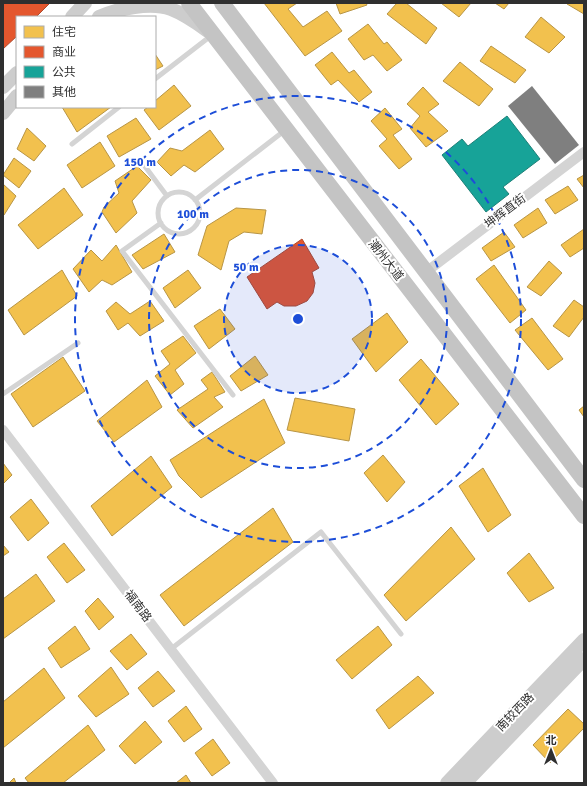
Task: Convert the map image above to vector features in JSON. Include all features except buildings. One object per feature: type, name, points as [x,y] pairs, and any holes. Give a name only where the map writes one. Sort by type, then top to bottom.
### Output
[{"type":"highway","name":"潮州大道","points":[[189,3],[584,516]]},
{"type":"highway","name":"潮州大道","points":[[222,3],[584,480]]},
{"type":"main road","points":[[95,16],[107,3]]},
{"type":"main road","points":[[102,16],[117,10],[145,6],[170,8],[213,34]]},
{"type":"main road","points":[[3,87],[16,74]]},
{"type":"main road","points":[[3,113],[16,97]]},
{"type":"main road","name":"南较西路","points":[[447,783],[584,640]]},
{"type":"main road","name":"南较西路","points":[[465,783],[584,659]]},
{"type":"street","name":"坤辉直街","points":[[426,272],[584,152]]},
{"type":"street","name":"福南路","points":[[3,430],[273,783]]},
{"type":"lane","points":[[156,78],[213,34]]},
{"type":"lane","points":[[72,144],[118,108]]},
{"type":"lane","points":[[195,200],[286,129]]},
{"type":"lane","points":[[141,161],[167,196]]},
{"type":"lane","points":[[176,192],[183,193],[195,200],[200,212],[199,219],[191,230],[185,233],[171,232],[161,223],[158,210],[160,204],[167,196],[176,192]]},
{"type":"lane","points":[[161,223],[122,251],[233,396]]},
{"type":"lane","points":[[3,394],[78,343]]},
{"type":"lane","points":[[171,649],[321,532],[401,634]]}]
